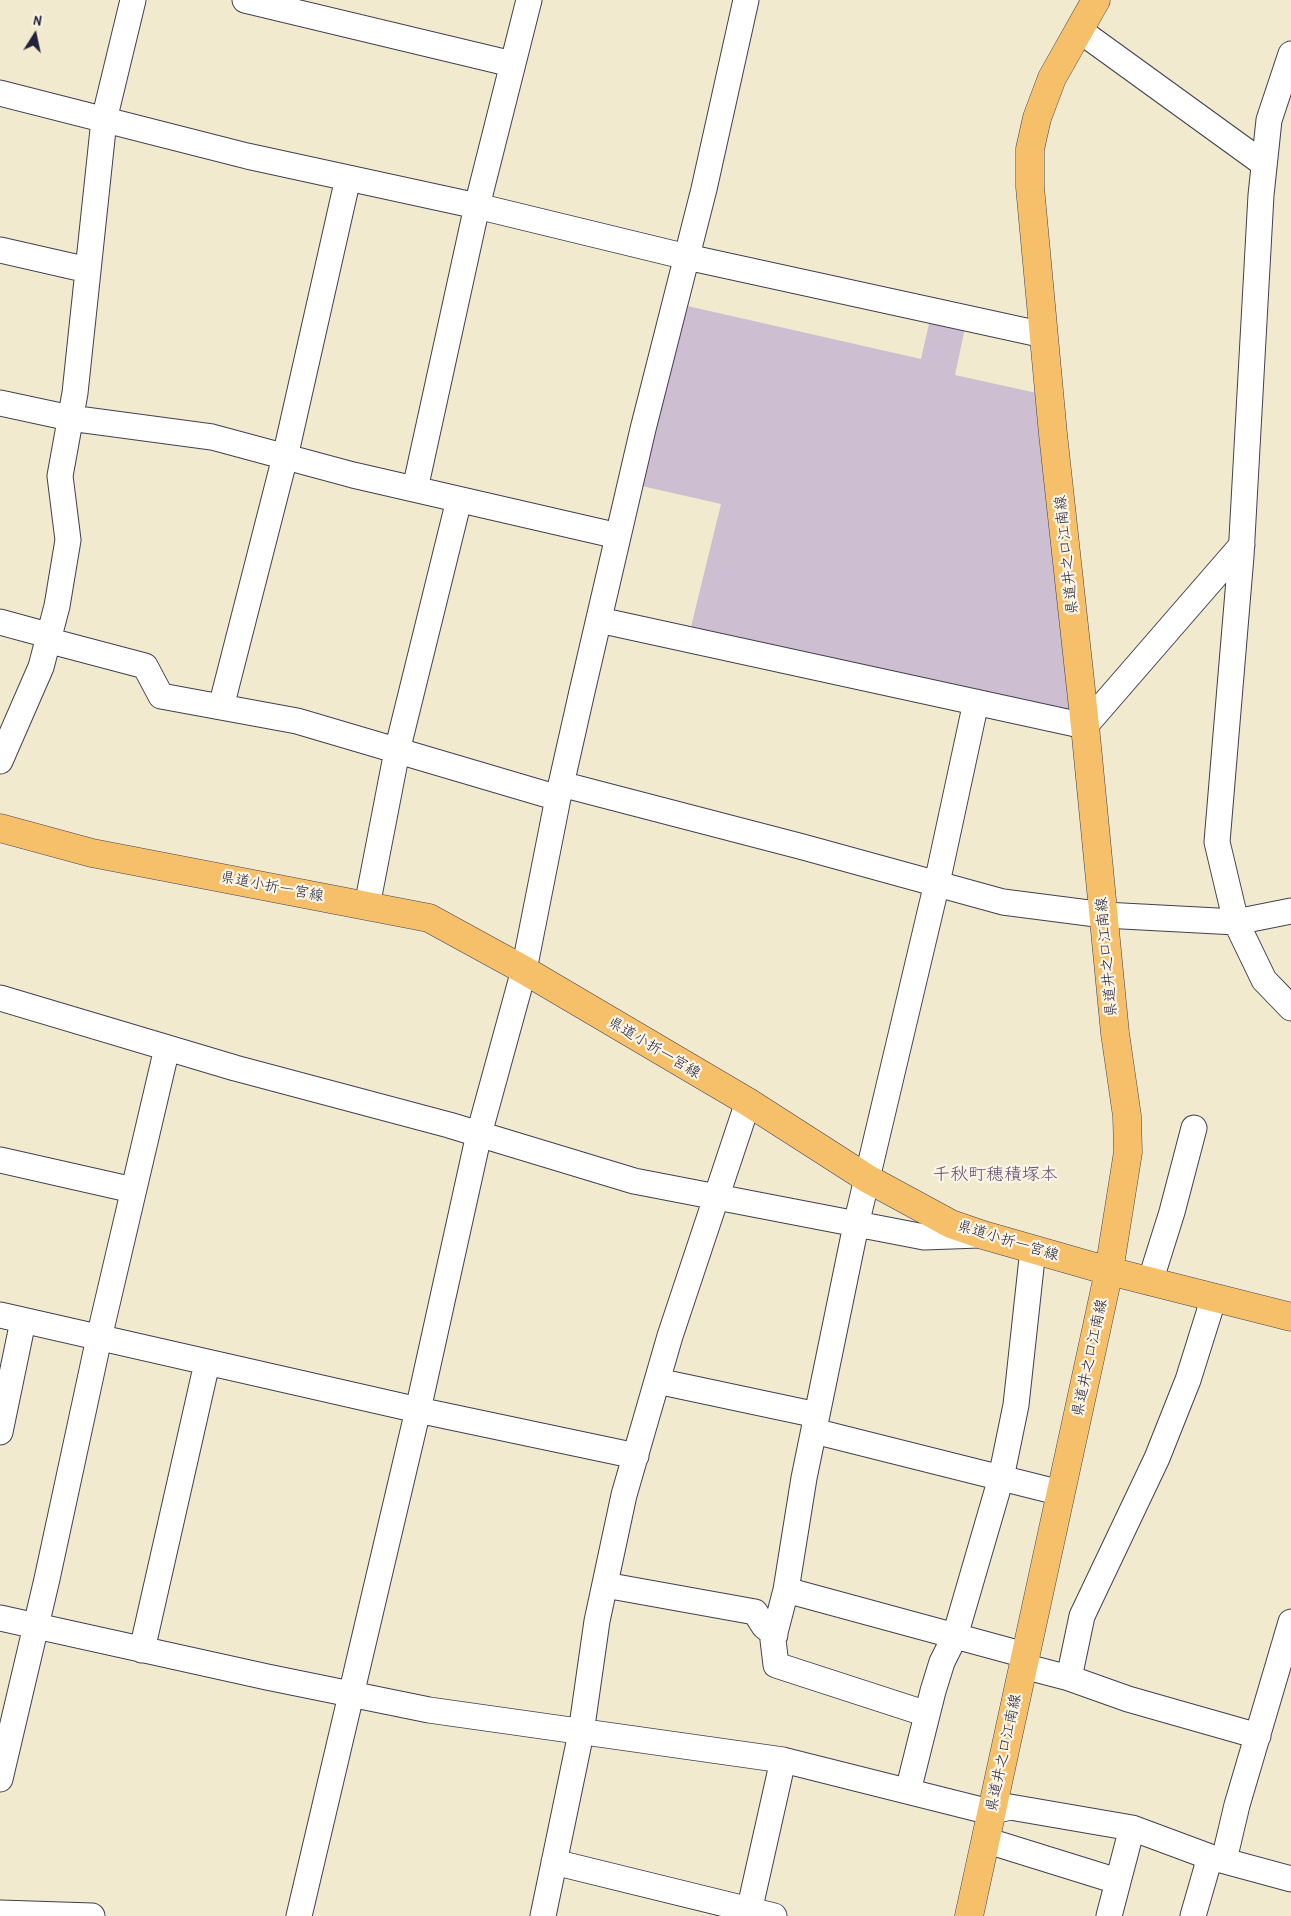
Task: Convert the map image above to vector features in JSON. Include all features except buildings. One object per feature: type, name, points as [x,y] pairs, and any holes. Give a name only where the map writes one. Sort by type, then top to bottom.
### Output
[{"type":"main road","name":"県道井之口江南線","points":[[969,1916],[990,1812],[1109,1271],[1128,1152],[1127,1116],[1115,1033],[1030,187],[1030,149],[1037,118],[1052,78],[1096,0]]},
{"type":"main road","name":"県道小折一宮線","points":[[0,828],[92,852],[429,918],[524,970],[748,1102],[868,1179],[951,1224],[1109,1271],[1291,1317]]},
{"type":"street","points":[[0,761],[41,667],[57,606],[68,540],[60,476],[70,418],[104,120],[133,0]]},
{"type":"street","points":[[246,0],[512,64]]},
{"type":"street","points":[[415,489],[477,206],[529,0]]},
{"type":"street","points":[[299,1916],[418,1410],[479,1134],[524,970],[560,791],[618,536],[687,257],[746,0]]},
{"type":"street","points":[[1079,30],[1264,164]]},
{"type":"street","points":[[1291,54],[1269,120],[1264,164],[1242,545],[1217,842],[1236,922],[1264,980],[1291,1008]]},
{"type":"street","points":[[0,93],[247,156],[477,206],[687,257],[1044,335]]},
{"type":"street","points":[[221,707],[285,457],[348,178]]},
{"type":"street","points":[[0,250],[88,270]]},
{"type":"street","points":[[0,402],[70,418],[212,437],[459,500],[618,536]]},
{"type":"street","points":[[367,906],[398,750],[459,500]]},
{"type":"street","points":[[599,620],[1085,726],[1242,545]]},
{"type":"street","points":[[0,622],[44,634],[58,643],[145,666],[161,696],[297,721],[398,750],[1003,902],[1104,916],[1236,922],[1291,911]]},
{"type":"street","points":[[927,1714],[776,1665],[775,1635],[786,1590],[815,1423],[856,1225],[937,884],[976,702]]},
{"type":"street","points":[[0,998],[167,1048],[479,1134],[634,1181],[714,1198],[924,1237],[983,1235]]},
{"type":"street","points":[[0,1779],[99,1338],[167,1048]]},
{"type":"street","points":[[543,1916],[581,1733],[596,1621],[624,1496],[657,1381],[714,1198],[748,1102]]},
{"type":"street","points":[[1150,1282],[1172,1212],[1194,1128]]},
{"type":"street","points":[[0,1160],[134,1190]]},
{"type":"street","points":[[908,1791],[942,1662],[955,1636],[1001,1478],[1016,1405],[1033,1249]]},
{"type":"street","points":[[1069,1678],[1082,1616],[1157,1458],[1188,1380],[1214,1298]]},
{"type":"street","points":[[0,1432],[11,1318],[418,1410],[636,1456]]},
{"type":"street","points":[[142,1650],[207,1363]]},
{"type":"street","points":[[657,1381],[815,1423],[1001,1478],[1061,1493]]},
{"type":"street","points":[[605,1585],[755,1612],[764,1626],[775,1635]]},
{"type":"street","points":[[786,1590],[955,1636],[1024,1660],[1098,1690],[1258,1736]]},
{"type":"street","points":[[0,1618],[142,1650],[430,1710],[581,1733],[784,1760],[990,1812],[1010,1808],[1132,1828],[1217,1859],[1291,1879]]},
{"type":"street","points":[[1193,1916],[1237,1805],[1291,1622]]},
{"type":"street","points":[[749,1913],[784,1760]]},
{"type":"street","points":[[1109,1916],[1132,1828]]},
{"type":"street","points":[[985,1840],[1117,1882]]},
{"type":"street","points":[[554,1862],[749,1913],[774,1916]]},
{"type":"street","points":[[0,1913],[92,1916]]},
{"type":"shaded area","points":[[683,305],[921,359],[931,315],[966,323],[955,375],[1041,394],[1075,716],[690,631],[721,504],[642,486]]},
{"type":"district","name":"千秋町穂積塚本","points":[[995,1175]]}]
